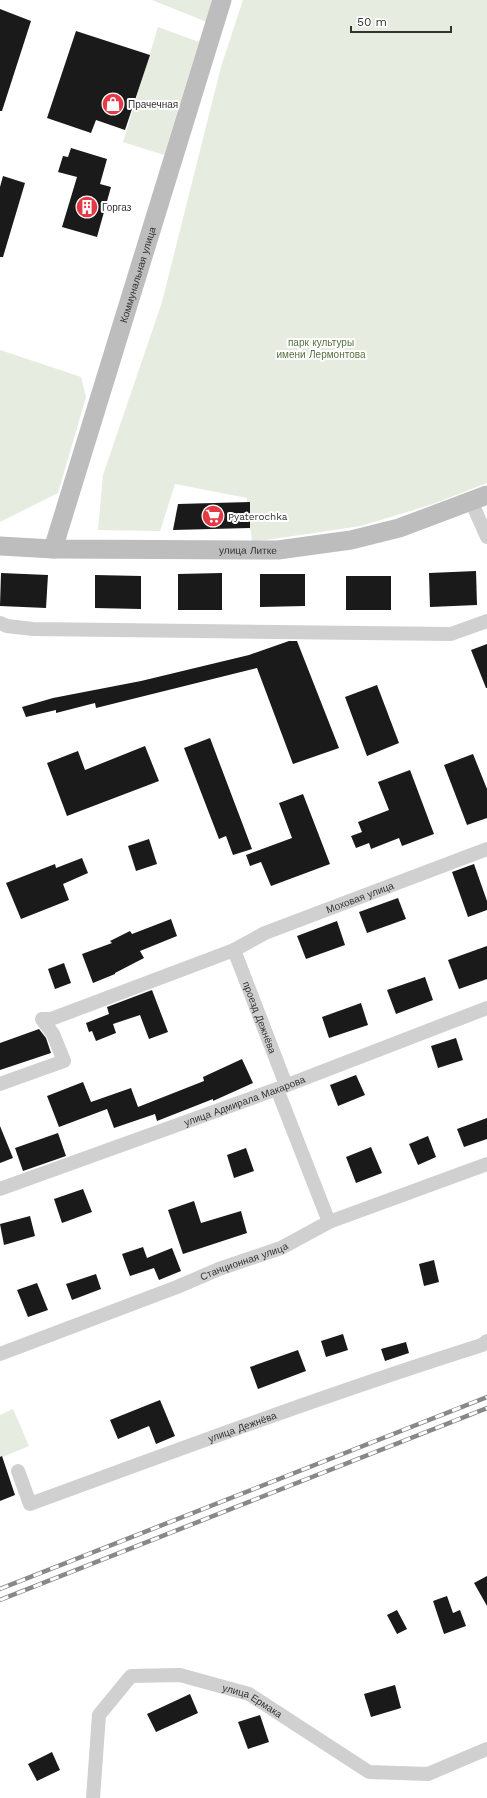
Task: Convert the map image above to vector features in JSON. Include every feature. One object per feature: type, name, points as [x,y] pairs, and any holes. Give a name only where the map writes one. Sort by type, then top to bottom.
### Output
[{"type":"street","name":"Коммунальная улица","points":[[53,549],[222,0]]},
{"type":"street","name":"улица Литке","points":[[0,546],[53,549],[278,550],[351,540],[399,528],[479,498]]},
{"type":"street","points":[[479,498],[487,537]]},
{"type":"street","points":[[0,623],[7,626],[33,629],[451,634],[487,621]]},
{"type":"street","name":"Моховая улица","points":[[0,1084],[64,1061],[52,1034],[42,1019],[50,1019],[234,950],[265,933],[487,849]]},
{"type":"street","name":"проезд Дежнёва","points":[[234,950],[329,1222]]},
{"type":"street","name":"улица Адмирала Макарова","points":[[0,1189],[281,1087],[487,1008]]},
{"type":"street","name":"Станционная улица","points":[[0,1354],[177,1287],[219,1269],[280,1248],[329,1222],[487,1164]]},
{"type":"street","name":"улица Дежнёва","points":[[18,1471],[30,1504],[249,1424],[421,1364],[482,1345],[487,1341]]},
{"type":"street","name":"улица Ермака","points":[[93,1798],[99,1715],[131,1676],[180,1675],[249,1694],[369,1772],[428,1774],[487,1749]]},
{"type":"green space","points":[[152,0],[214,0],[207,22]]},
{"type":"green space","name":"парк культуры имени Лермонтова","points":[[243,0],[487,0],[487,483],[430,505],[361,526],[252,542],[251,531],[247,525],[247,498],[175,484],[160,531],[98,530],[103,475],[162,302],[221,67]]},
{"type":"green space","points":[[158,27],[199,42],[164,155],[123,142]]},
{"type":"green space","points":[[0,350],[81,377],[86,397],[58,493],[0,522]]},
{"type":"green space","points":[[13,1409],[29,1446],[0,1458],[0,1415]]},
{"type":"building","points":[[0,9],[31,21],[2,111],[0,111]]},
{"type":"building","points":[[76,31],[150,55],[125,130],[96,120],[91,133],[47,118]]},
{"type":"building","name":"Горгаз","points":[[71,148],[107,159],[100,184],[111,187],[97,237],[62,227],[77,177],[58,172],[63,156],[68,157]]},
{"type":"building","points":[[3,176],[25,183],[3,257],[0,257],[0,187]]},
{"type":"building","name":"Pyaterochka","points":[[250,502],[250,528],[173,530],[178,504]]},
{"type":"building","points":[[476,571],[477,605],[430,607],[429,573]]},
{"type":"building","points":[[1,573],[48,575],[46,608],[0,606]]},
{"type":"building","points":[[222,573],[222,610],[178,610],[178,574]]},
{"type":"building","points":[[260,574],[305,574],[305,606],[260,607]]},
{"type":"building","points":[[95,575],[141,576],[141,609],[95,608]]},
{"type":"building","points":[[346,576],[391,576],[391,610],[346,610]]},
{"type":"building","points":[[289,641],[297,641],[339,748],[293,764],[257,668],[96,708],[95,703],[56,713],[56,710],[26,717],[22,707],[53,698],[141,681],[249,655]]},
{"type":"building","points":[[487,644],[487,688],[486,688],[471,650]]},
{"type":"building","points":[[377,685],[399,743],[367,756],[345,697]]},
{"type":"building","points":[[210,738],[252,849],[233,855],[226,836],[219,839],[184,748]]},
{"type":"building","points":[[145,746],[159,781],[67,816],[47,763],[78,751],[85,770]]},
{"type":"building","points":[[473,754],[487,789],[487,818],[467,825],[444,765]]},
{"type":"building","points":[[410,770],[434,834],[402,846],[399,838],[371,849],[369,843],[356,848],[351,836],[362,832],[358,822],[389,810],[378,782]]},
{"type":"building","points":[[303,794],[330,864],[271,886],[261,862],[250,866],[246,855],[292,838],[279,803]]},
{"type":"building","points":[[149,839],[157,864],[136,871],[128,846]]},
{"type":"building","points":[[82,858],[88,873],[63,884],[69,900],[21,919],[6,883],[55,864],[56,868]]},
{"type":"building","points":[[474,864],[487,901],[487,910],[468,917],[452,872]]},
{"type":"building","points":[[398,898],[406,919],[367,933],[359,912]]},
{"type":"building","points":[[171,919],[177,936],[140,951],[144,958],[115,974],[93,983],[82,954],[112,943],[110,941],[130,931],[132,934]]},
{"type":"building","points":[[337,921],[345,945],[306,959],[297,936]]},
{"type":"building","points":[[487,946],[487,979],[459,989],[448,960]]},
{"type":"building","points":[[64,963],[71,983],[55,989],[48,969]]},
{"type":"building","points":[[425,977],[433,1000],[396,1014],[387,990]]},
{"type":"building","points":[[152,990],[168,1032],[149,1039],[140,1015],[113,1024],[116,1033],[96,1041],[92,1031],[89,1032],[86,1023],[109,1014],[107,1007]]},
{"type":"building","points":[[361,1003],[368,1025],[329,1038],[322,1017]]},
{"type":"building","points":[[39,1029],[46,1038],[51,1053],[0,1070],[0,1043]]},
{"type":"building","points":[[456,1038],[463,1060],[438,1068],[431,1046]]},
{"type":"building","points":[[242,1059],[253,1083],[213,1101],[213,1099],[157,1121],[155,1114],[114,1128],[107,1109],[59,1127],[47,1096],[83,1082],[91,1102],[131,1088],[138,1107],[204,1081],[203,1077]]},
{"type":"building","points":[[356,1075],[365,1095],[338,1106],[330,1085]]},
{"type":"building","points":[[487,1118],[487,1139],[464,1147],[457,1129]]},
{"type":"building","points":[[0,1126],[13,1158],[0,1163]]},
{"type":"building","points":[[58,1133],[66,1156],[23,1171],[15,1148]]},
{"type":"building","points":[[428,1136],[436,1157],[418,1165],[409,1144]]},
{"type":"building","points":[[371,1147],[382,1173],[356,1183],[346,1157]]},
{"type":"building","points":[[246,1148],[254,1171],[234,1178],[227,1155]]},
{"type":"building","points":[[83,1189],[92,1212],[62,1223],[54,1199]]},
{"type":"building","points":[[194,1201],[201,1223],[241,1211],[247,1233],[183,1254],[168,1210]]},
{"type":"building","points":[[30,1216],[35,1236],[4,1245],[0,1224]]},
{"type":"building","points":[[143,1247],[147,1258],[172,1248],[181,1271],[159,1280],[154,1268],[130,1276],[122,1254]]},
{"type":"building","points":[[434,1260],[439,1282],[424,1286],[419,1264]]},
{"type":"building","points":[[96,1274],[101,1289],[72,1300],[66,1284]]},
{"type":"building","points":[[37,1283],[48,1310],[28,1317],[17,1290]]},
{"type":"building","points":[[343,1334],[348,1350],[326,1357],[321,1341]]},
{"type":"building","points":[[406,1342],[409,1353],[385,1361],[381,1349]]},
{"type":"building","points":[[298,1350],[306,1371],[258,1389],[250,1367]]},
{"type":"building","points":[[160,1400],[175,1436],[156,1444],[149,1426],[118,1439],[110,1420]]},
{"type":"building","points":[[2,1456],[15,1495],[0,1501],[0,1457]]},
{"type":"building","points":[[487,1576],[487,1606],[474,1583]]},
{"type":"building","points":[[447,1596],[453,1613],[460,1610],[466,1626],[444,1634],[433,1601]]},
{"type":"building","points":[[397,1610],[407,1629],[397,1634],[387,1615]]},
{"type":"building","points":[[395,1685],[401,1708],[371,1717],[364,1694]]},
{"type":"building","points":[[190,1694],[198,1713],[156,1732],[147,1714]]},
{"type":"building","points":[[260,1715],[269,1742],[248,1749],[238,1722]]},
{"type":"building","points":[[52,1752],[60,1770],[37,1781],[28,1764]]},
{"type":"railway","points":[[0,1589],[487,1397]]},
{"type":"railway","points":[[0,1600],[487,1408]]},
{"type":"place","name":"Прачечная","points":[[113,104]]},
{"type":"place","name":"Горгаз","points":[[87,207]]},
{"type":"place","name":"Pyaterochka","points":[[213,516]]}]
